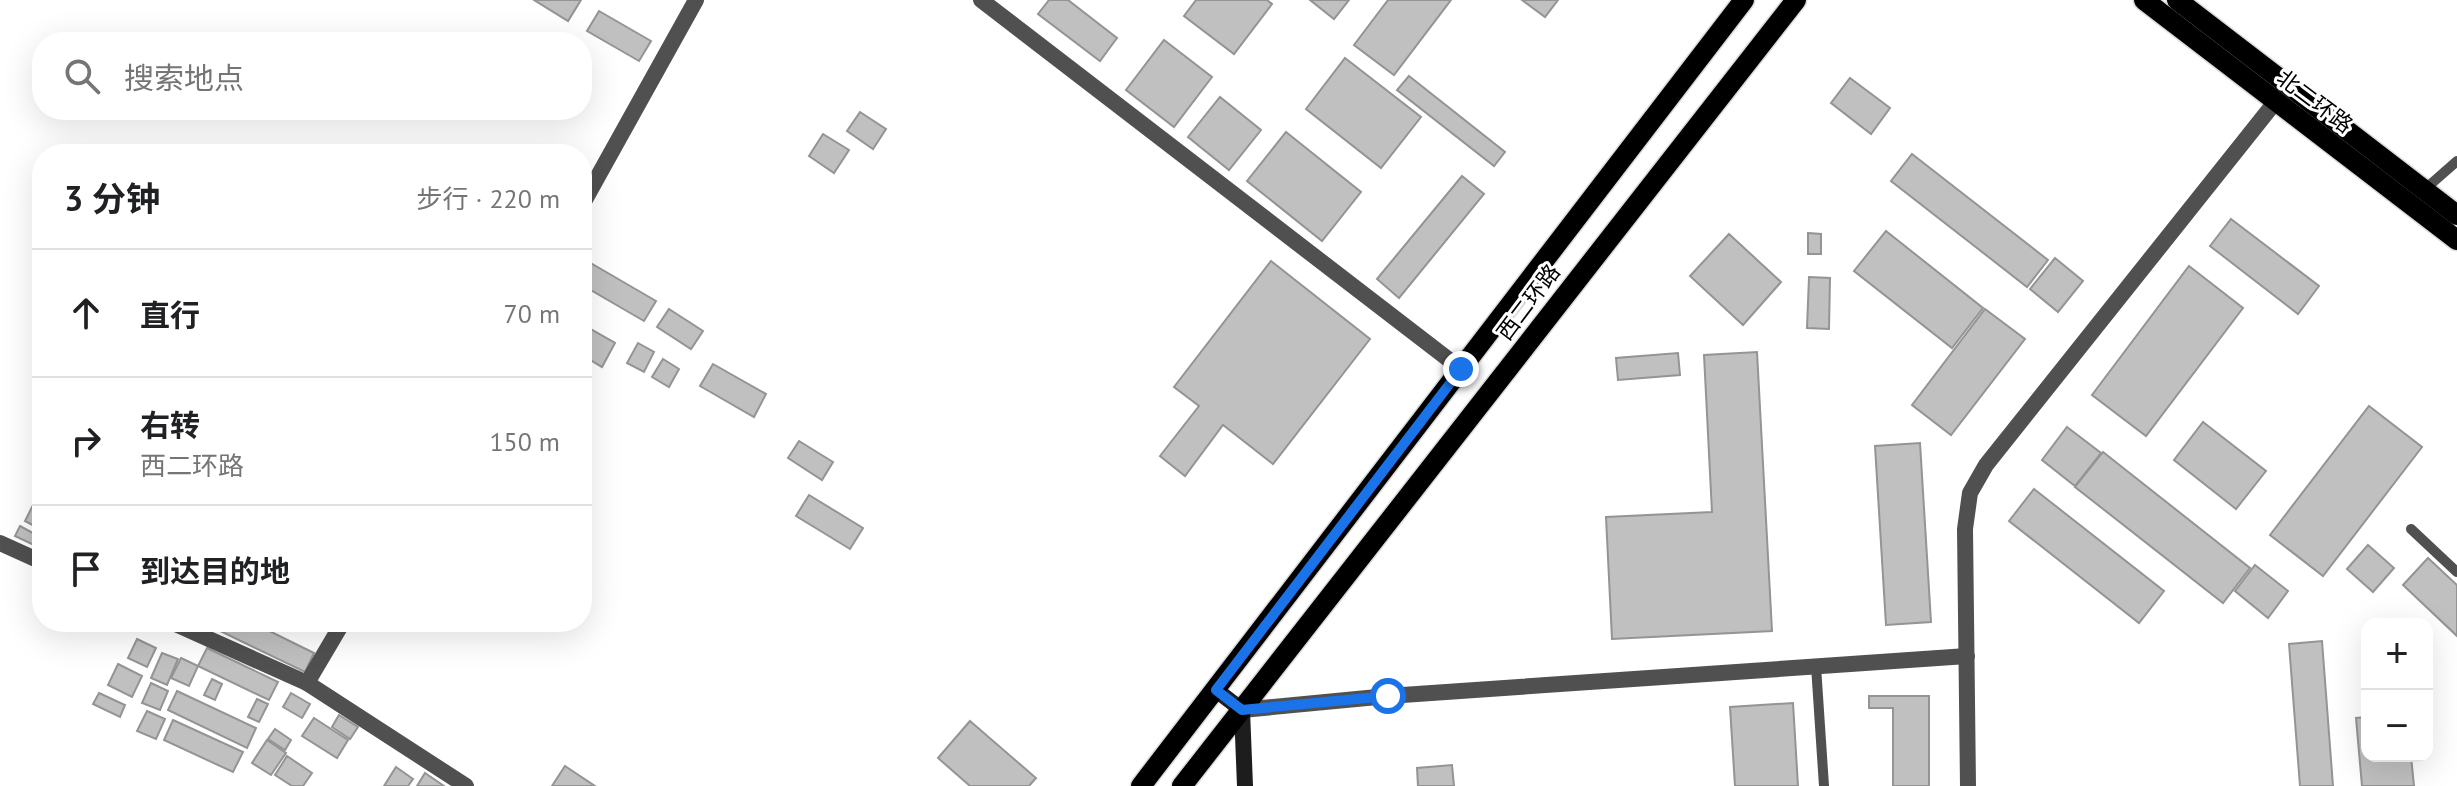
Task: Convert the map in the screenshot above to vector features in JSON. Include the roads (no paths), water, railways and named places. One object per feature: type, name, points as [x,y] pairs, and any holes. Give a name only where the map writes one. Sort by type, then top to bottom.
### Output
[{"type":"main road","name":"西二环路","points":[[1141,786],[1744,0]]},
{"type":"main road","name":"西二环路","points":[[1182,786],[1796,0]]},
{"type":"main road","name":"北二环路","points":[[2144,0],[2457,240]]},
{"type":"main road","name":"北二环路","points":[[2177,0],[2457,215]]},
{"type":"main road","points":[[1461,369],[1492,389]]},
{"type":"main road","points":[[1216,690],[1242,710],[1245,786]]},
{"type":"street","points":[[592,187],[696,0]]},
{"type":"street","points":[[981,0],[1461,369]]},
{"type":"street","points":[[1968,786],[1965,529],[1970,493],[1986,465],[2276,101]]},
{"type":"street","points":[[0,543],[32,557]]},
{"type":"street","points":[[193,632],[307,683],[466,786]]},
{"type":"street","points":[[307,683],[337,632]]},
{"type":"street","points":[[1242,710],[1388,696],[1967,656]]},
{"type":"lane","points":[[2424,190],[2457,161]]},
{"type":"lane","points":[[2411,529],[2457,572]]},
{"type":"lane","points":[[1816,666],[1824,786]]}]
